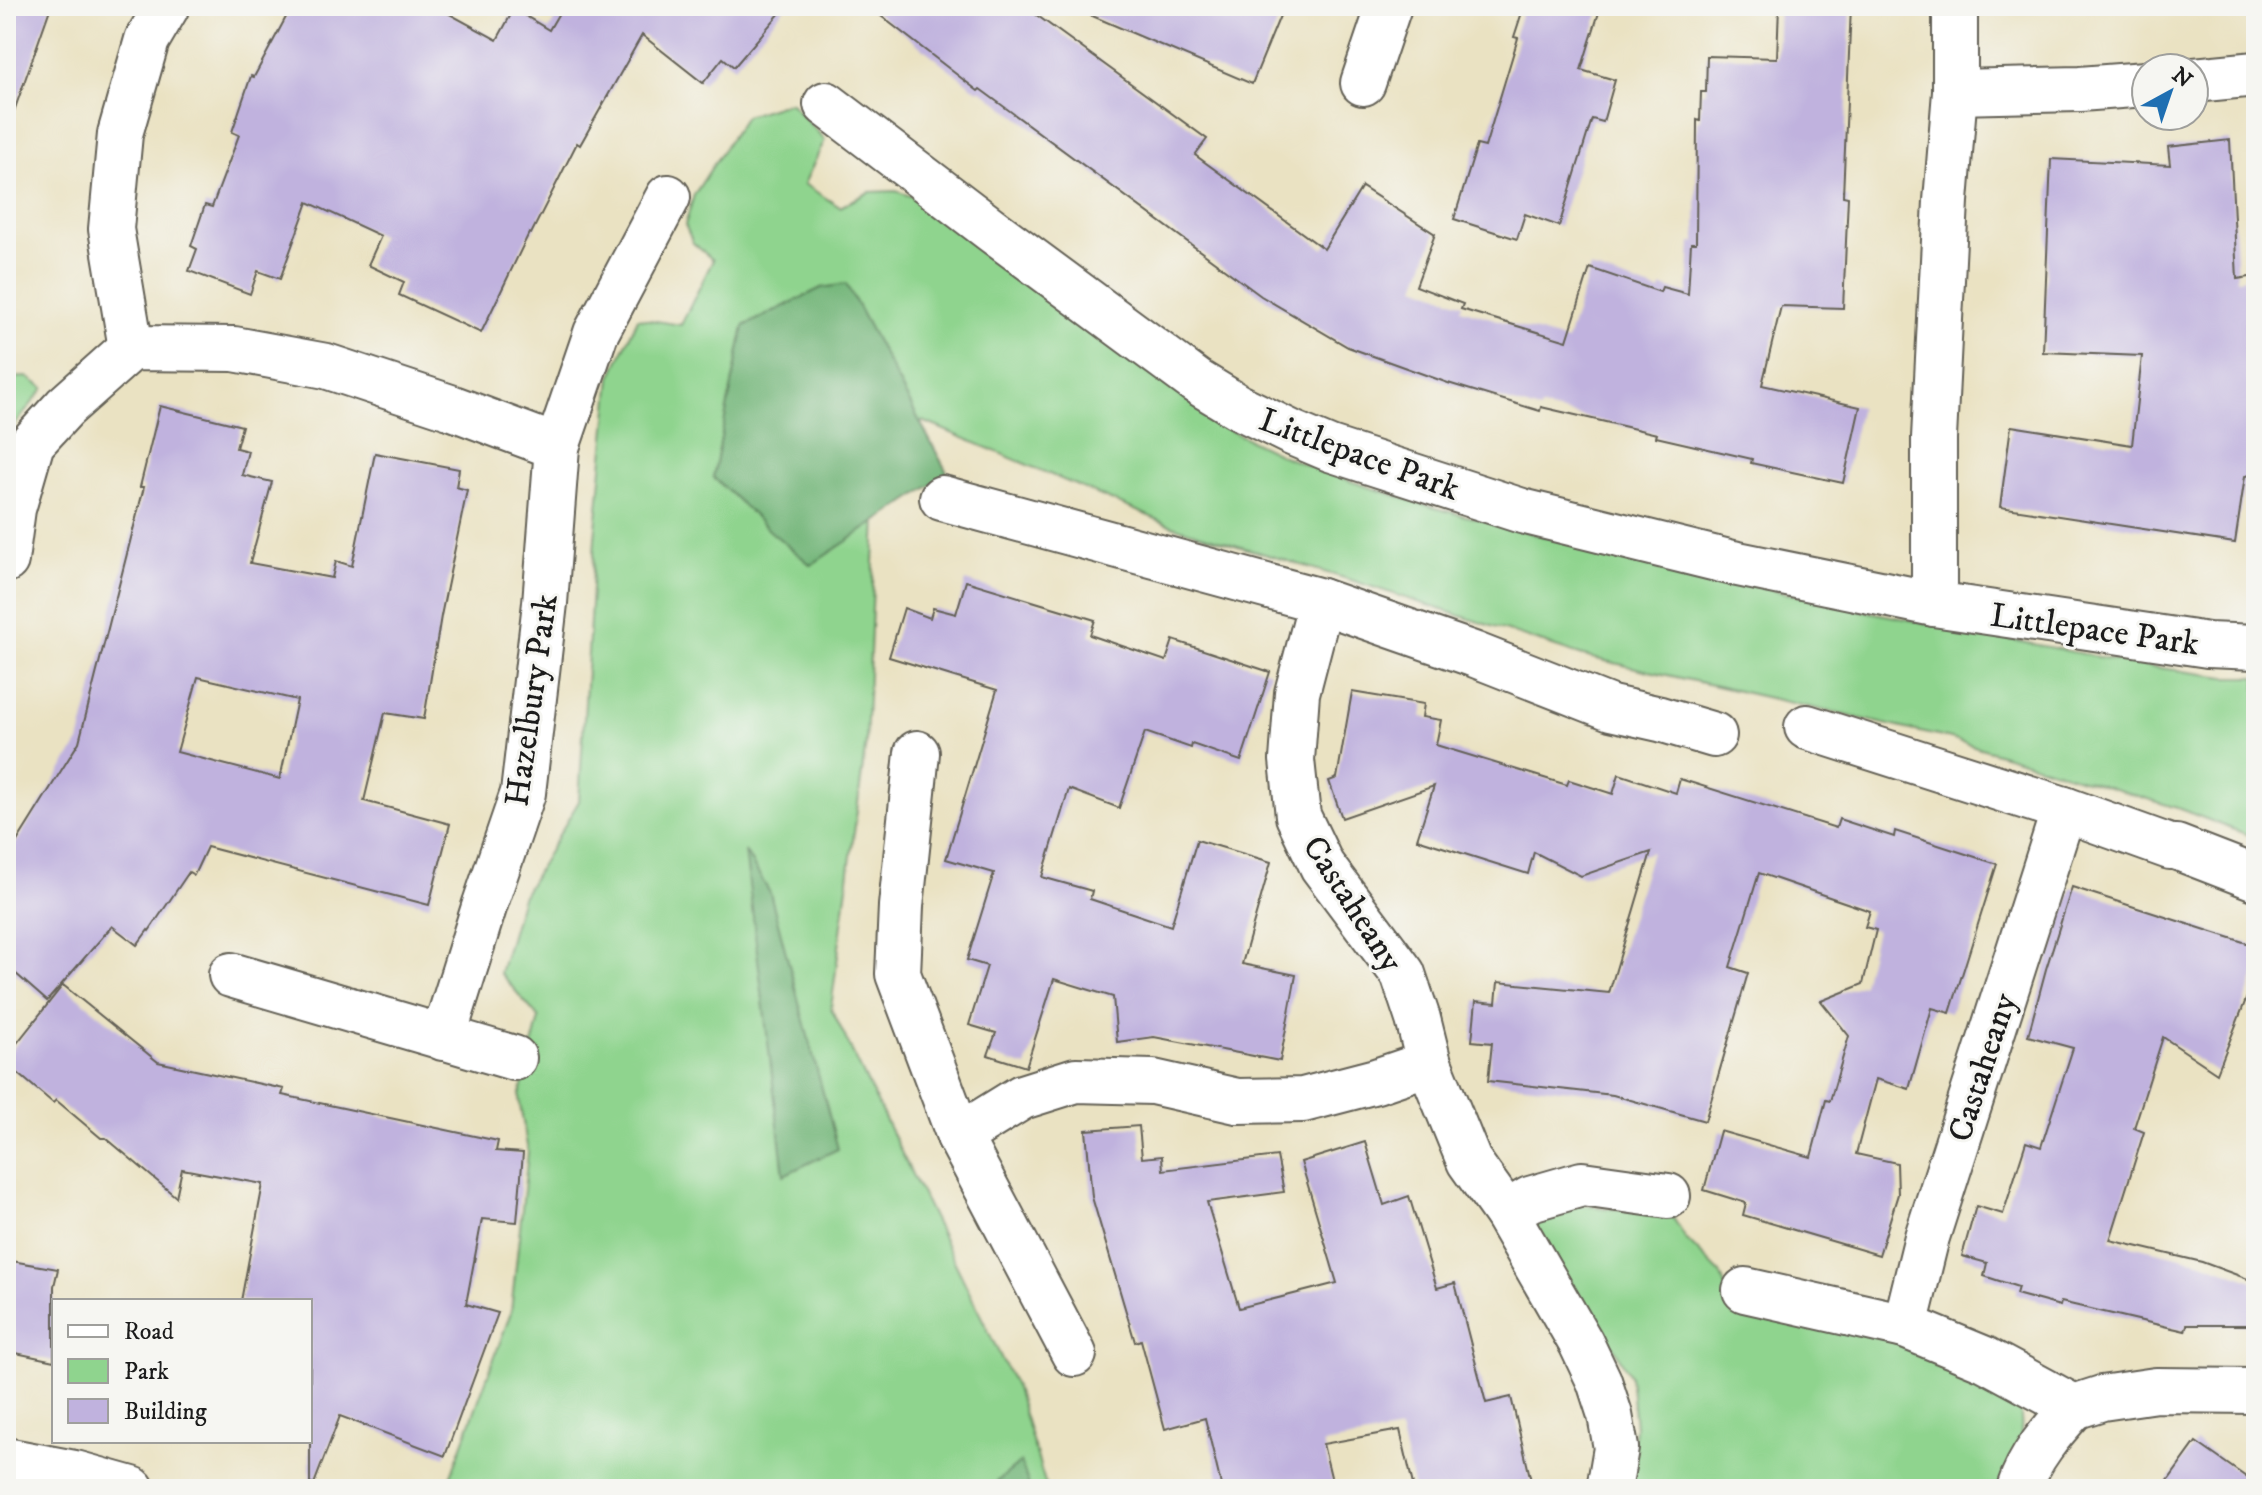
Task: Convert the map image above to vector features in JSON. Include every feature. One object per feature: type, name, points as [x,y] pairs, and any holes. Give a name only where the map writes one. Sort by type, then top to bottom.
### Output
[{"type":"street","points":[[131,348],[111,229],[120,134],[147,40],[167,6]]},
{"type":"street","points":[[1363,83],[1389,6]]},
{"type":"street","points":[[1934,604],[1934,438],[1955,92],[1955,6]]},
{"type":"street","points":[[2210,78],[2256,74]]},
{"type":"street","points":[[1955,92],[2130,85]]},
{"type":"street","name":"Littlepace Park","points":[[826,104],[1196,381],[1237,406],[1346,455],[1522,511],[1733,563],[1934,604],[2208,645],[2256,647]]},
{"type":"street","name":"Hazelbury Park","points":[[443,1038],[523,793],[545,603],[557,447],[596,333],[668,197]]},
{"type":"street","points":[[6,560],[13,509],[32,443],[65,407],[131,348],[234,349],[326,366],[557,447]]},
{"type":"street","points":[[942,498],[1321,601],[1473,654],[1611,708],[1714,735]]},
{"type":"street","name":"Castaheany","points":[[1321,601],[1297,693],[1292,760],[1298,816],[1322,866],[1403,974],[1429,1063],[1469,1161],[1506,1213],[1581,1343],[1599,1381],[1616,1448],[1609,1489]]},
{"type":"street","points":[[1807,727],[2064,809],[2256,878]]},
{"type":"street","points":[[917,753],[901,906],[898,974],[959,1136],[1074,1354]]},
{"type":"street","name":"Castaheany","points":[[1905,1326],[1927,1237],[2064,809]]},
{"type":"street","points":[[231,975],[514,1058]]},
{"type":"street","points":[[959,1136],[1022,1097],[1076,1080],[1153,1082],[1237,1101],[1303,1100],[1429,1063]]},
{"type":"street","points":[[1506,1213],[1530,1199],[1582,1184],[1668,1196]]},
{"type":"street","points":[[1745,1290],[1905,1326],[1985,1359],[2074,1407]]},
{"type":"street","points":[[2019,1489],[2032,1460],[2074,1407],[2102,1398],[2156,1390],[2256,1391]]},
{"type":"street","points":[[6,1460],[75,1473],[132,1489]]},
{"type":"green space","points":[[790,102],[825,140],[804,184],[840,207],[869,192],[896,191],[922,200],[977,247],[1231,431],[1285,457],[1435,508],[1598,550],[1860,610],[2139,665],[2226,677],[2256,677],[2256,838],[2177,808],[1951,739],[1583,656],[1354,581],[1175,527],[923,421],[878,473],[866,742],[831,1008],[1016,1388],[1047,1489],[446,1489],[511,1312],[528,1152],[519,1098],[539,1018],[500,973],[522,897],[579,801],[595,538],[611,377],[638,318],[681,325],[713,260],[693,243],[685,225],[694,195],[745,116]]},
{"type":"green space","points":[[846,284],[948,474],[811,565],[713,477],[744,326],[821,288]]},
{"type":"green space","points":[[27,377],[44,388],[9,432],[6,441],[6,378]]},
{"type":"green space","points":[[745,851],[770,893],[838,1149],[784,1175]]},
{"type":"green space","points":[[1564,1203],[1672,1216],[1686,1239],[1720,1273],[1727,1291],[1876,1332],[2019,1399],[2021,1436],[2003,1489],[1628,1489],[1635,1427],[1630,1375],[1614,1348],[1580,1310],[1534,1233],[1542,1207]]},
{"type":"green space","points":[[1021,1462],[1030,1489],[988,1489]]},
{"type":"building","points":[[6,6],[51,6],[12,117],[6,116]]},
{"type":"building","points":[[292,6],[435,6],[497,40],[514,9],[549,30],[563,6],[786,6],[734,67],[723,58],[703,83],[642,35],[580,145],[577,143],[481,333],[399,295],[404,282],[368,265],[381,236],[308,202],[280,279],[258,271],[250,294],[189,271],[197,249],[191,246],[205,205],[212,207],[239,135],[232,132],[251,76],[254,77]]},
{"type":"building","points":[[868,6],[1024,6],[1207,139],[1195,155],[1324,249],[1362,187],[1435,234],[1416,286],[1463,304],[1461,309],[1567,341],[1590,268],[1660,292],[1662,287],[1688,294],[1691,243],[1696,243],[1697,120],[1700,121],[1701,92],[1706,92],[1707,56],[1777,58],[1779,6],[1851,6],[1843,196],[1848,197],[1843,308],[1781,306],[1762,385],[1860,407],[1843,483],[1751,463],[1752,459],[1656,437],[1657,434],[1541,407],[1540,411],[1448,383],[1348,347],[1261,296],[980,89],[978,91]]},
{"type":"building","points":[[1069,6],[1284,6],[1252,84]]},
{"type":"building","points":[[1524,6],[1601,6],[1581,70],[1615,80],[1603,122],[1592,119],[1559,226],[1525,214],[1517,239],[1454,219],[1477,145],[1485,147],[1518,38],[1514,37]]},
{"type":"building","points":[[2230,140],[2237,279],[2256,276],[2256,474],[2245,476],[2235,543],[2000,507],[2011,426],[2132,445],[2142,356],[2043,352],[2051,159],[2170,165],[2168,147]]},
{"type":"building","points":[[160,406],[242,426],[236,448],[248,451],[242,475],[272,482],[250,563],[332,578],[336,561],[352,566],[375,453],[459,469],[456,487],[467,490],[424,719],[385,713],[364,801],[450,824],[429,905],[207,847],[194,875],[189,872],[137,945],[112,926],[47,1001],[6,965],[6,859],[79,742],[144,487],[140,487]],"holes":[[[198,677],[297,700],[280,779],[177,752]]]},
{"type":"building","points":[[966,581],[1095,620],[1090,635],[1166,661],[1173,640],[1270,672],[1241,761],[1145,732],[1119,808],[1069,789],[1042,877],[1092,891],[1090,899],[1171,926],[1197,840],[1271,862],[1242,964],[1296,975],[1280,1061],[1154,1037],[1117,1042],[1113,997],[1054,979],[1026,1067],[988,1055],[996,1033],[969,1025],[987,966],[967,960],[994,873],[946,859],[997,690],[889,657],[904,608],[930,618],[933,608],[956,614]]},
{"type":"building","points":[[1352,692],[1424,704],[1422,717],[1441,720],[1436,745],[1567,785],[1569,780],[1613,794],[1619,774],[1676,793],[1680,779],[1836,828],[1839,819],[1894,837],[1895,831],[1997,864],[1950,1013],[1932,1008],[1909,1089],[1876,1079],[1856,1154],[1897,1163],[1898,1194],[1879,1255],[1743,1215],[1746,1203],[1704,1190],[1720,1131],[1811,1157],[1826,1100],[1830,1101],[1849,1036],[1821,1001],[1863,984],[1876,930],[1865,927],[1870,911],[1759,873],[1730,967],[1748,973],[1705,1121],[1613,1095],[1488,1081],[1492,1043],[1472,1041],[1476,1001],[1496,1003],[1498,982],[1609,993],[1651,852],[1581,876],[1534,852],[1528,874],[1417,839],[1434,786],[1342,818],[1329,781],[1337,778]]},
{"type":"building","points":[[2072,887],[2256,946],[2256,974],[2217,1073],[2163,1037],[2134,1128],[2144,1132],[2110,1240],[2202,1262],[2256,1282],[2256,1325],[2187,1325],[2185,1331],[2061,1302],[2060,1306],[2016,1294],[2018,1287],[1984,1276],[1987,1263],[1962,1256],[1976,1206],[2003,1214],[2026,1142],[2041,1147],[2073,1048],[2028,1036]]},
{"type":"building","points":[[63,985],[158,1062],[284,1089],[282,1095],[498,1141],[496,1151],[523,1153],[517,1222],[482,1219],[466,1304],[498,1313],[445,1456],[340,1416],[314,1484],[310,1484],[312,1299],[241,1299],[263,1184],[182,1169],[176,1197],[106,1138],[101,1138],[56,1100],[53,1103],[6,1063],[6,1057]]},
{"type":"building","points":[[1139,1126],[1142,1158],[1162,1156],[1163,1170],[1277,1156],[1284,1192],[1207,1202],[1239,1308],[1337,1283],[1301,1162],[1365,1142],[1384,1205],[1409,1196],[1437,1288],[1455,1283],[1486,1403],[1511,1397],[1533,1489],[1414,1489],[1400,1430],[1323,1444],[1334,1489],[1222,1489],[1205,1418],[1165,1429],[1141,1340],[1135,1342],[1092,1197],[1086,1130]]},
{"type":"building","points":[[6,1260],[58,1269],[52,1299],[52,1361],[6,1351]]},
{"type":"building","points":[[2196,1442],[2256,1484],[2256,1489],[2162,1489]]}]
